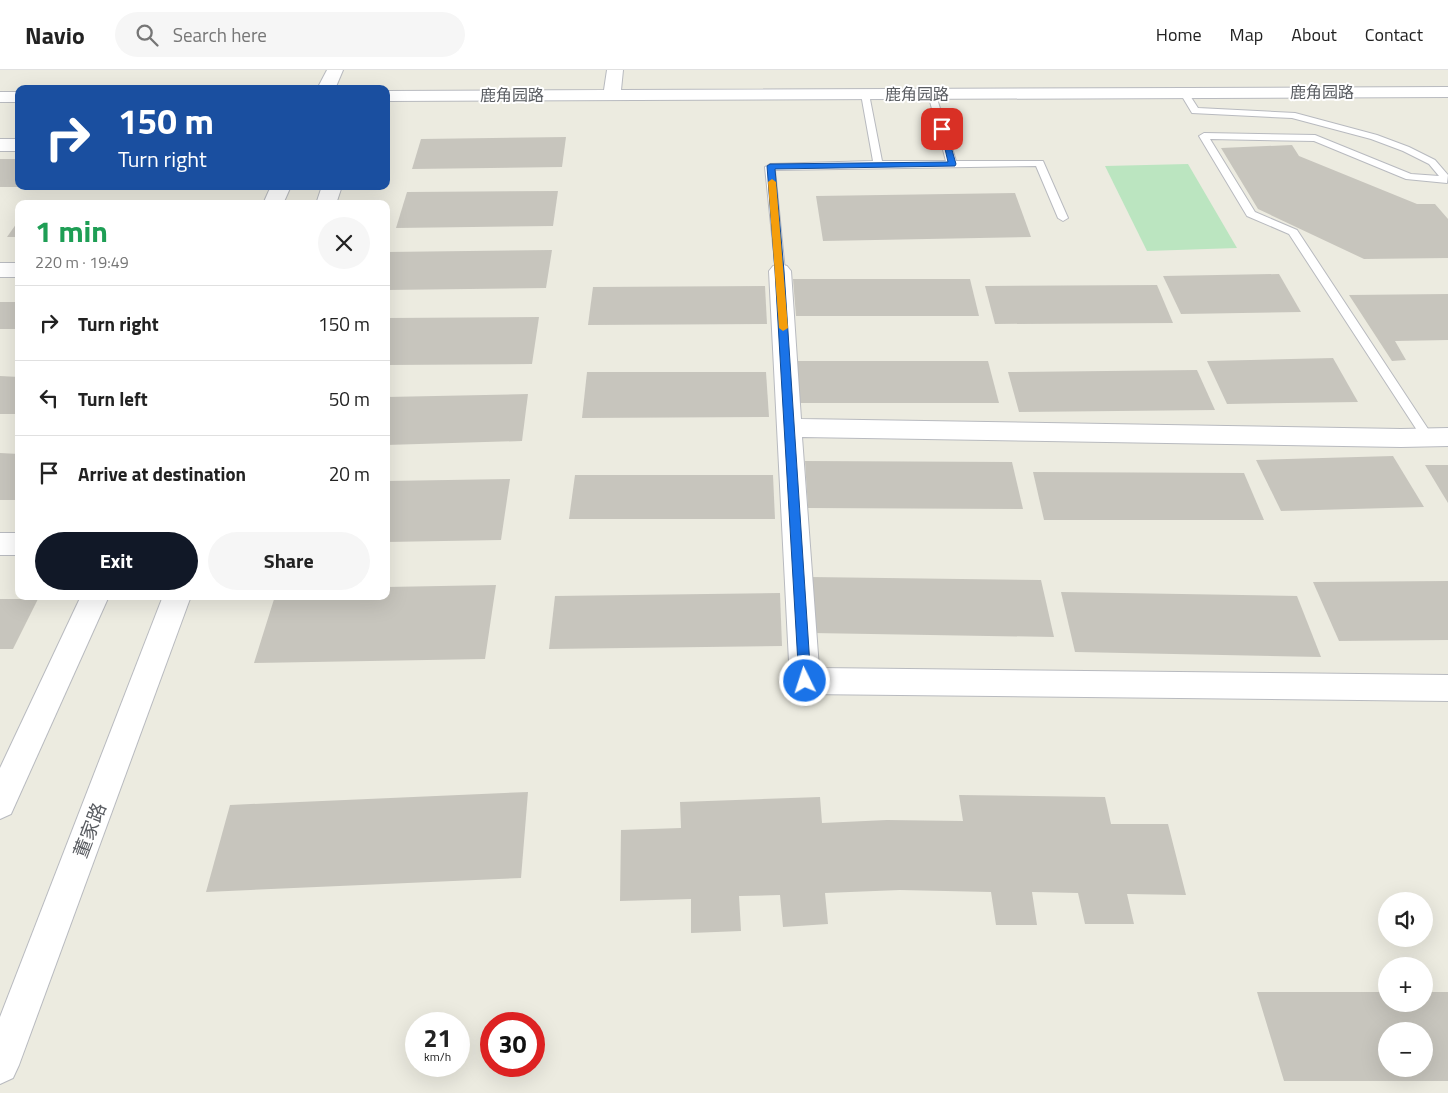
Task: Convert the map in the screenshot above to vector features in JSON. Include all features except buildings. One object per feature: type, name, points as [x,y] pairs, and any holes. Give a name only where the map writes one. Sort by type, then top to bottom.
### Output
[{"type":"street","points":[[328,85],[335,70]]},
{"type":"street","points":[[612,95],[615,70]]},
{"type":"street","points":[[1397,77],[1409,92]]},
{"type":"street","name":"鹿角园路","points":[[390,96],[1448,92]]},
{"type":"street","points":[[0,97],[15,97]]},
{"type":"street","points":[[0,144],[15,145]]},
{"type":"street","points":[[0,270],[15,270]]},
{"type":"street","points":[[780,271],[805,681],[1448,688]]},
{"type":"street","points":[[789,428],[1438,437]]},
{"type":"street","points":[[0,544],[15,544]]},
{"type":"street","points":[[0,803],[92,600]]},
{"type":"street","name":"董家路","points":[[0,1065],[175,600]]},
{"type":"lane","points":[[1184,93],[1195,111],[1292,115],[1374,137],[1406,149],[1432,162],[1448,180]]},
{"type":"lane","points":[[865,94],[878,164]]},
{"type":"lane","points":[[932,94],[952,164]]},
{"type":"lane","points":[[1438,437],[1294,232],[1251,214],[1204,136],[1315,138],[1409,177],[1448,180]]},
{"type":"lane","points":[[780,271],[770,166],[1040,163],[1063,218]]},
{"type":"green space","points":[[1188,164],[1237,248],[1147,251],[1105,166]]},
{"type":"slow traffic","points":[[772,182],[783,328]]},
{"type":"route","points":[[805,681],[780,271],[770,166],[952,164],[942,129]]}]
